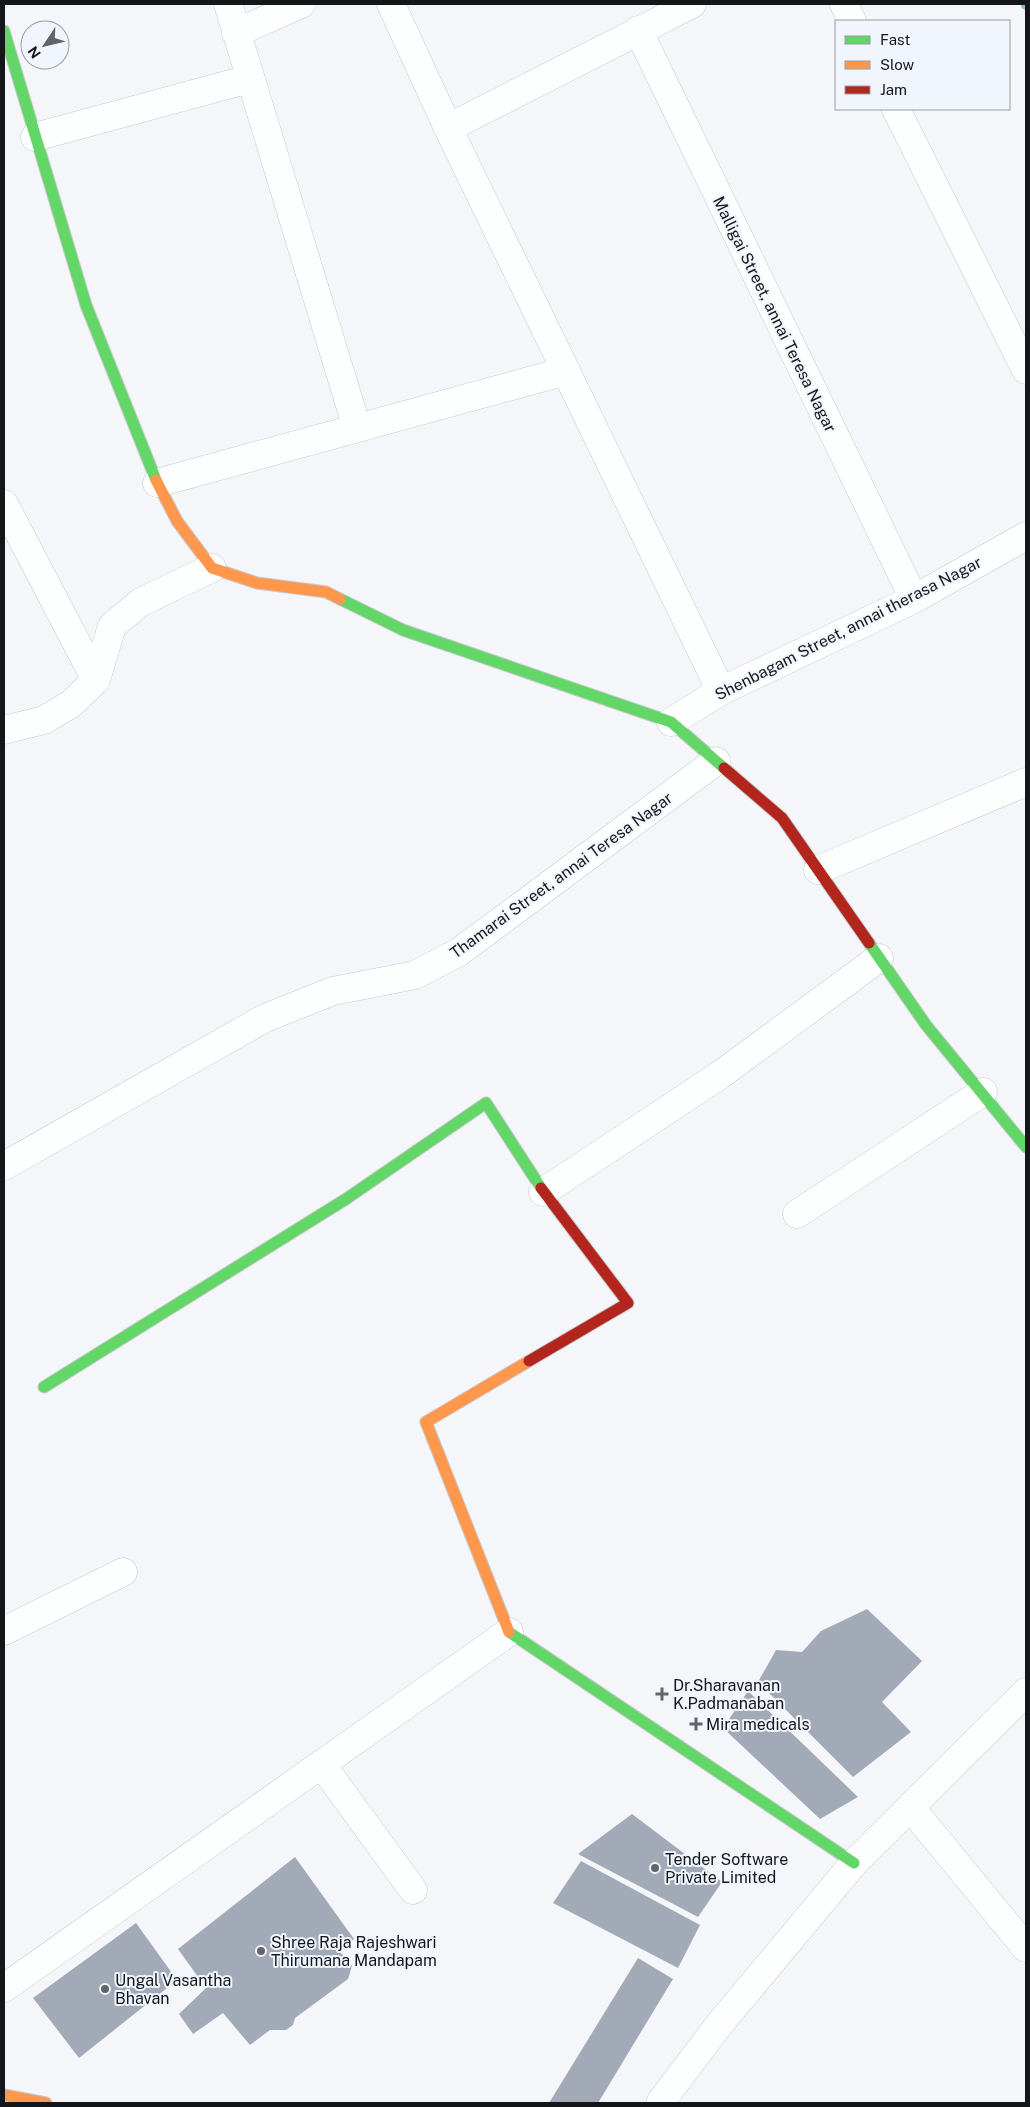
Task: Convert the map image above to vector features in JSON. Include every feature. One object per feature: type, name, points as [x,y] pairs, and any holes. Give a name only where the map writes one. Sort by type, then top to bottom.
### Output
[{"type":"main road","points":[[4,31],[86,305],[157,483],[177,521],[212,568],[257,583],[326,592],[403,630],[671,722],[782,818],[926,1025],[1026,1148]]},
{"type":"main road","points":[[44,1387],[346,1199],[486,1103],[543,1192],[628,1303],[426,1422],[509,1632],[854,1863]]},
{"type":"main road","points":[[4,2095],[46,2103]]},
{"type":"street","points":[[228,4],[249,79],[357,428]]},
{"type":"street","points":[[236,33],[301,4]]},
{"type":"street","points":[[391,4],[448,128],[721,691]]},
{"type":"street","points":[[448,128],[692,4]]},
{"type":"street","points":[[844,4],[852,20]]},
{"type":"street","name":"Malligai Street, annai Teresa Nagar","points":[[638,30],[914,599]]},
{"type":"street","points":[[35,137],[249,79]]},
{"type":"street","points":[[896,110],[1026,370]]},
{"type":"street","points":[[157,483],[566,371]]},
{"type":"street","points":[[4,504],[96,680]]},
{"type":"street","name":"Shenbagam Street, annai therasa Nagar","points":[[671,722],[721,691],[914,599],[1026,536]]},
{"type":"street","points":[[4,730],[44,720],[71,704],[96,680],[112,626],[142,602],[212,568]]},
{"type":"street","name":"Thamarai Street, annai Teresa Nagar","points":[[4,1166],[265,1018],[333,991],[415,975],[459,952],[716,761]]},
{"type":"street","points":[[818,870],[1026,782]]},
{"type":"street","points":[[543,1192],[720,1075],[879,958]]},
{"type":"street","points":[[797,1214],[982,1092]]},
{"type":"street","points":[[4,1631],[123,1572]]},
{"type":"street","points":[[4,1988],[509,1632]]},
{"type":"street","points":[[660,2103],[718,2026],[854,1863],[1026,1692]]},
{"type":"street","points":[[322,1764],[413,1890]]},
{"type":"street","points":[[910,1808],[1026,1948]]},
{"type":"building","points":[[867,1609],[922,1661],[882,1702],[911,1732],[853,1777],[758,1682],[776,1650],[802,1652],[821,1631]]},
{"type":"building","points":[[748,1691],[858,1797],[820,1819],[723,1728]]},
{"type":"building","name":"Tender Software Private Limited","points":[[632,1814],[722,1882],[698,1917],[578,1854]]},
{"type":"building","name":"Shree Raja Rajeshwari Thirumana Mandapam","points":[[295,1857],[354,1939],[340,1952],[352,1966],[348,1979],[295,2018],[293,2025],[286,2030],[270,2030],[250,2045],[223,2013],[193,2034],[179,2014],[206,1988],[178,1949]]},
{"type":"building","points":[[581,1861],[700,1925],[678,1968],[553,1903]]},
{"type":"building","name":"Ungal Vasantha Bhavan","points":[[136,1923],[177,1980],[79,2058],[33,1998]]},
{"type":"building","points":[[638,1958],[673,1979],[598,2103],[549,2103]]},
{"type":"traffic: fast","points":[[4,31],[86,305],[156,480]]},
{"type":"traffic: fast","points":[[340,599],[403,630],[671,722],[724,768]]},
{"type":"traffic: fast","points":[[869,943],[926,1025],[1026,1147]]},
{"type":"traffic: fast","points":[[44,1387],[346,1199],[486,1103],[541,1188]]},
{"type":"traffic: fast","points":[[509,1632],[854,1863]]},
{"type":"traffic: slow","points":[[156,480],[177,521],[212,568],[257,583],[326,592],[340,599]]},
{"type":"traffic: slow","points":[[509,1632],[426,1422],[529,1361]]},
{"type":"traffic: slow","points":[[4,2095],[46,2103]]},
{"type":"traffic: jam","points":[[724,768],[782,818],[869,943]]},
{"type":"traffic: jam","points":[[529,1361],[628,1303],[541,1188]]},
{"type":"place","name":"Dr.Sharavanan K.Padmanaban","points":[[662,1694]]},
{"type":"place","name":"Mira medicals","points":[[696,1724]]},
{"type":"place","name":"Tender Software Private Limited","points":[[655,1868]]},
{"type":"place","name":"Shree Raja Rajeshwari Thirumana Mandapam","points":[[261,1951]]},
{"type":"place","name":"Ungal Vasantha Bhavan","points":[[105,1989]]}]
